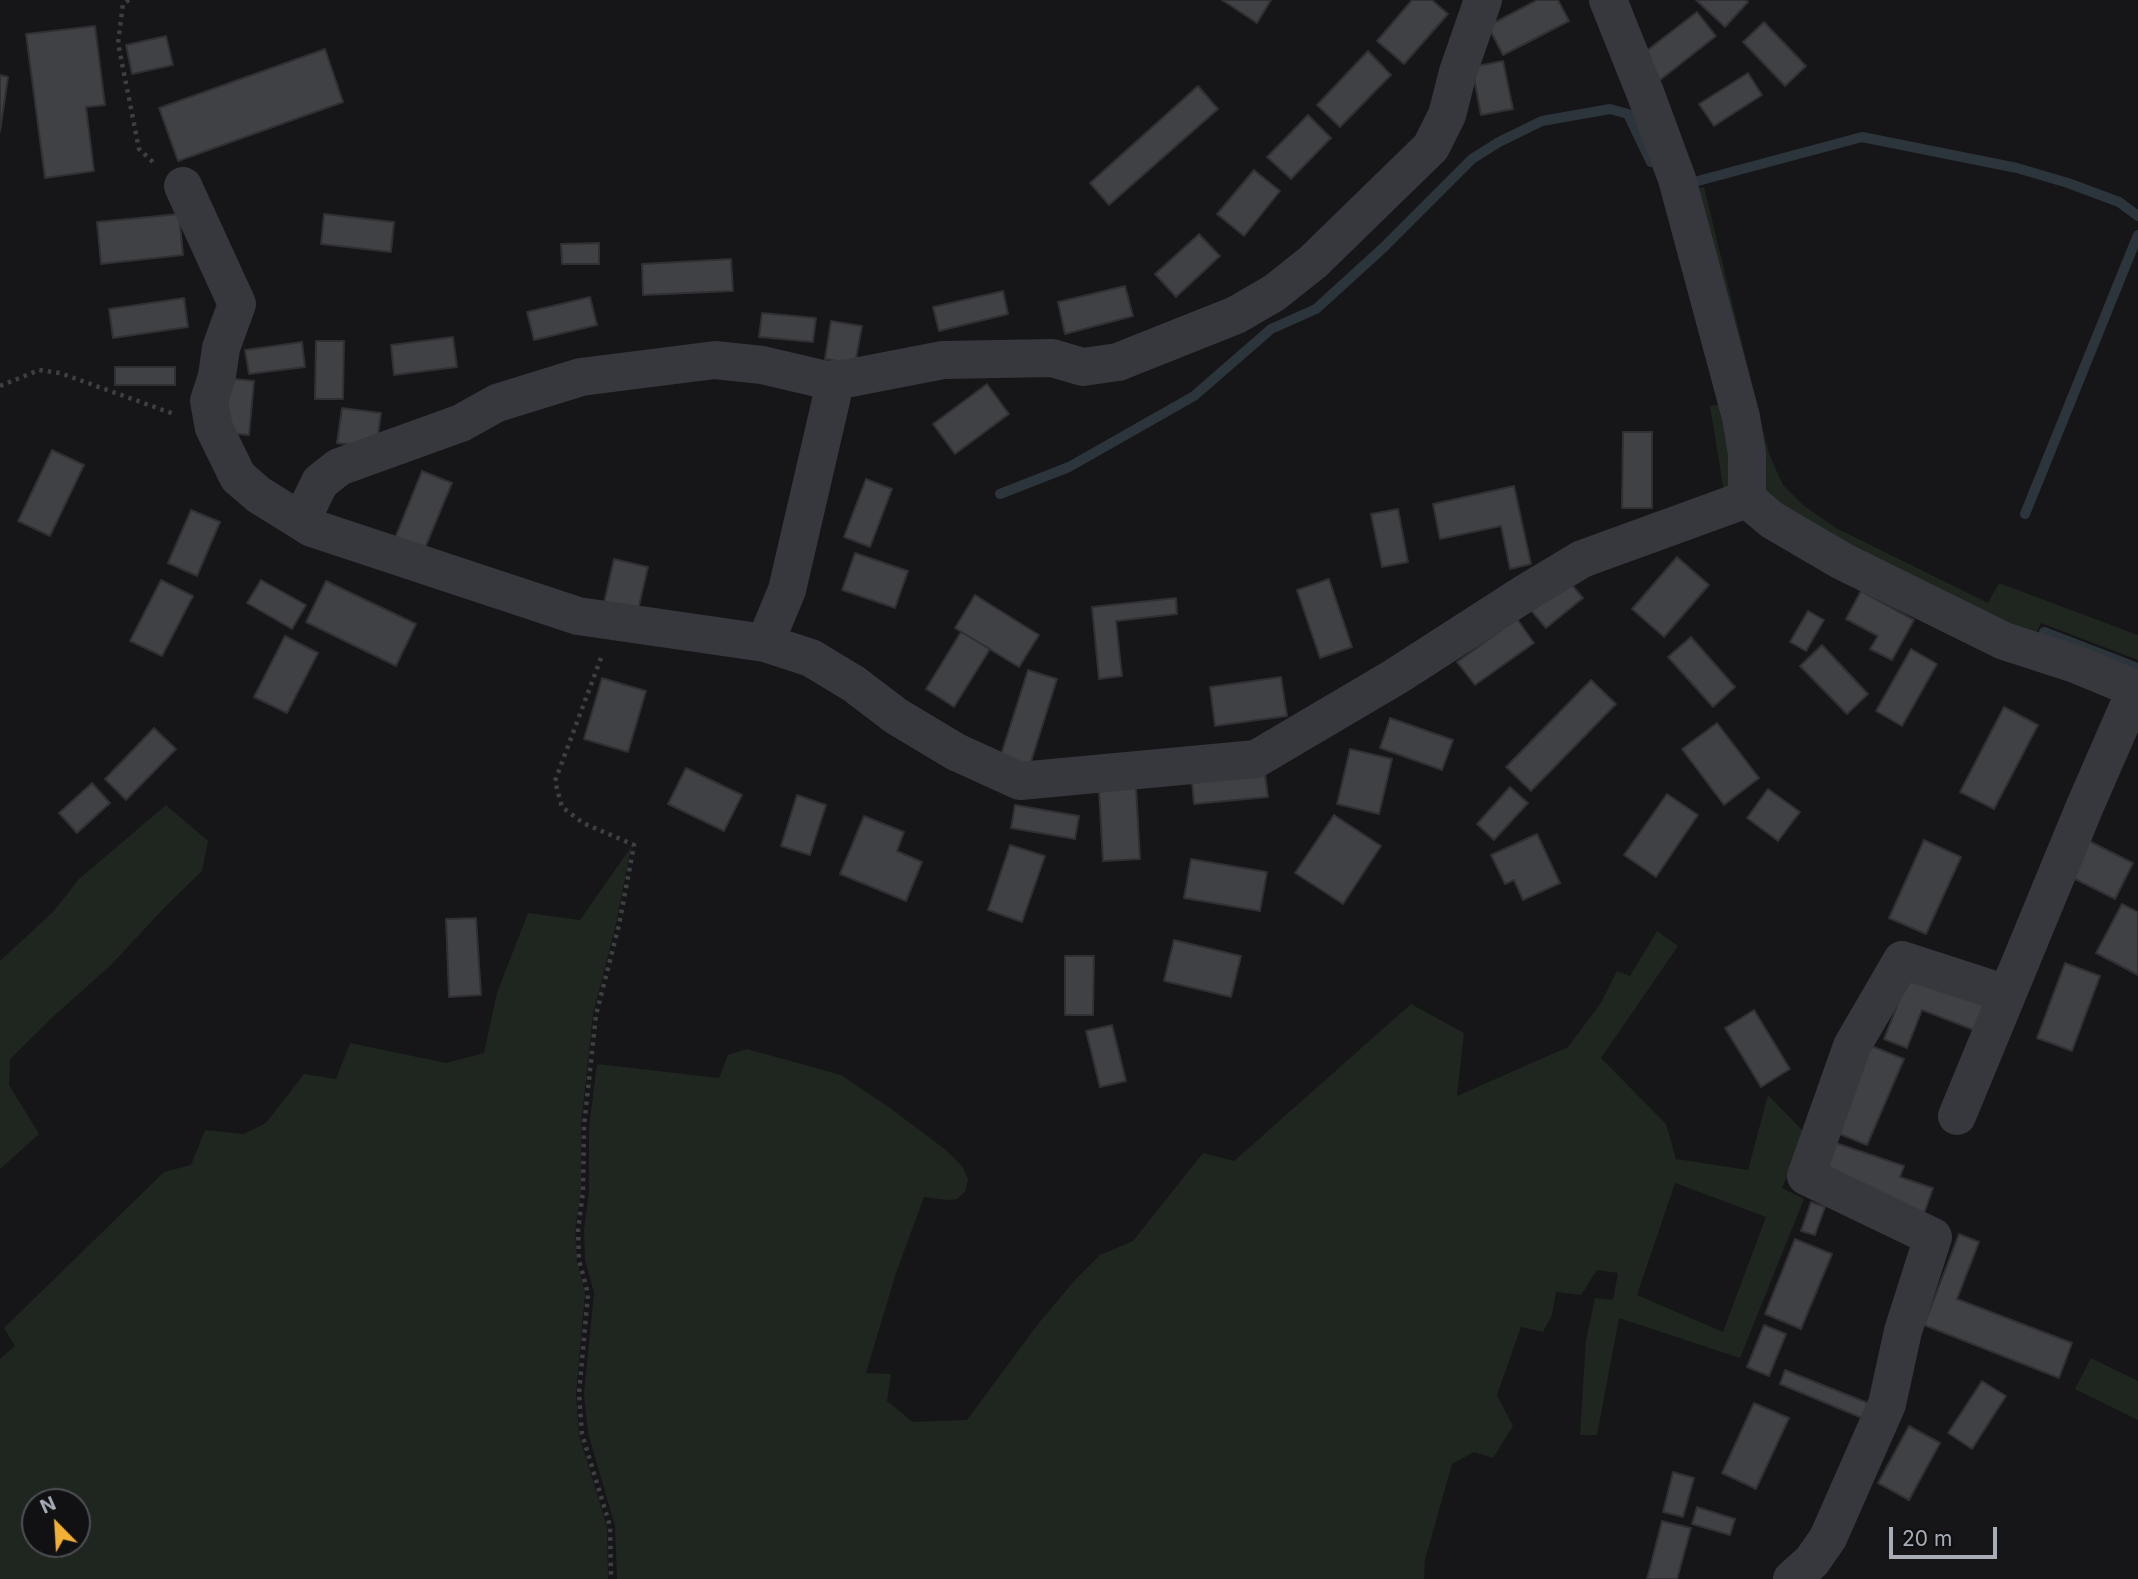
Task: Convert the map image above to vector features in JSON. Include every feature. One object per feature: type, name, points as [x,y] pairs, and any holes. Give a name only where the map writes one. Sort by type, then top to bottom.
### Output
[{"type":"street","points":[[300,521],[320,482],[339,467],[461,423],[497,404],[581,377],[715,360],[762,365],[826,380],[943,360],[1052,358],[1083,367],[1118,362],[1236,315],[1274,293],[1313,262],[1431,147],[1447,115],[1458,72],[1483,0]]},
{"type":"street","points":[[1608,0],[1677,179],[1741,417],[1747,454],[1747,499],[1772,520],[1842,561],[2004,641],[2075,664],[2137,690],[2085,806],[1957,1116]]},
{"type":"street","points":[[183,186],[237,304],[221,348],[217,376],[209,401],[214,428],[238,477],[258,495],[312,528],[578,616],[765,643],[811,658],[854,684],[896,716],[956,752],[1020,781],[1256,759],[1395,677],[1582,559],[1747,499]]},
{"type":"street","points":[[765,643],[787,590],[836,379]]},
{"type":"street","points":[[1792,1579],[1812,1561],[1828,1538],[1887,1404],[1903,1331],[1933,1237],[1806,1176],[1852,1046],[1902,960],[2007,994]]},
{"type":"path","points":[[129,0],[124,4],[118,43],[139,149],[183,186]]},
{"type":"path","points":[[0,386],[39,370],[60,373],[214,428]]},
{"type":"path","points":[[611,1579],[610,1526],[582,1434],[579,1394],[588,1294],[579,1260],[579,1230],[583,1192],[584,1126],[596,1015],[619,925],[634,845],[583,823],[562,807],[555,781],[615,621]]},
{"type":"shaded area","points":[[1704,187],[1769,454],[1783,485],[1803,505],[1836,528],[1988,603],[1999,583],[2138,635],[2138,660],[2041,623],[2031,644],[1763,501],[1692,190]]},
{"type":"shaded area","points":[[1726,404],[1741,474],[1725,498],[1710,406]]},
{"type":"shaded area","points":[[166,805],[208,841],[202,871],[110,966],[10,1059],[9,1085],[39,1134],[0,1169],[0,961],[53,912],[79,879]]},
{"type":"shaded area","points":[[631,847],[616,924],[593,1014],[581,1126],[581,1192],[575,1230],[577,1261],[585,1294],[576,1394],[579,1435],[607,1527],[608,1579],[0,1579],[0,1359],[15,1346],[4,1328],[164,1172],[191,1165],[205,1130],[244,1134],[266,1123],[304,1074],[336,1079],[350,1043],[446,1063],[484,1053],[497,993],[528,913],[580,920]]},
{"type":"shaded area","points":[[1657,931],[1678,946],[1601,1058],[1666,1124],[1676,1159],[1748,1170],[1768,1095],[1805,1133],[1782,1188],[1804,1199],[1740,1358],[1619,1318],[1597,1435],[1580,1435],[1586,1340],[1595,1298],[1613,1300],[1618,1273],[1597,1270],[1581,1295],[1556,1292],[1552,1315],[1543,1332],[1521,1327],[1497,1395],[1513,1426],[1493,1458],[1474,1452],[1452,1464],[1425,1560],[1424,1579],[617,1579],[615,1526],[588,1433],[584,1394],[594,1293],[585,1259],[584,1230],[589,1192],[589,1127],[597,1064],[719,1078],[728,1055],[747,1049],[841,1075],[946,1150],[962,1166],[968,1179],[965,1192],[957,1199],[924,1197],[896,1273],[866,1373],[891,1374],[887,1401],[913,1422],[967,1420],[1038,1324],[1075,1280],[1100,1255],[1133,1241],[1203,1153],[1234,1161],[1411,1004],[1464,1033],[1457,1096],[1568,1047],[1601,1003],[1617,971],[1630,976]],"holes":[[[1675,1183],[1766,1217],[1723,1332],[1637,1295]]]},
{"type":"shaded area","points":[[2091,1358],[2138,1381],[2138,1420],[2075,1389]]},
{"type":"building","points":[[1222,0],[1271,0],[1257,23]]},
{"type":"building","points":[[1412,0],[1432,0],[1448,14],[1404,64],[1377,41]]},
{"type":"building","points":[[1537,0],[1558,0],[1569,21],[1503,55],[1488,26]]},
{"type":"building","points":[[1696,0],[1746,0],[1748,2],[1725,27]]},
{"type":"building","points":[[1697,12],[1716,36],[1660,80],[1641,55]]},
{"type":"building","points":[[1764,22],[1806,66],[1785,86],[1743,42]]},
{"type":"building","points":[[95,26],[105,105],[86,107],[94,171],[45,178],[26,34]]},
{"type":"building","points":[[166,36],[173,65],[132,74],[126,45]]},
{"type":"building","points":[[325,49],[343,102],[178,161],[159,108]]},
{"type":"building","points":[[1368,51],[1391,75],[1340,127],[1317,105]]},
{"type":"building","points":[[1503,61],[1513,109],[1481,115],[1472,67]]},
{"type":"building","points":[[1748,73],[1762,95],[1714,126],[1699,104]]},
{"type":"building","points":[[0,75],[8,77],[0,131]]},
{"type":"building","points":[[1198,86],[1218,109],[1109,205],[1090,183]]},
{"type":"building","points":[[1308,115],[1331,138],[1291,179],[1267,157]]},
{"type":"building","points":[[1254,170],[1280,191],[1244,236],[1217,214]]},
{"type":"building","points":[[179,214],[183,255],[101,264],[97,222]]},
{"type":"building","points":[[324,214],[394,222],[391,252],[321,244]]},
{"type":"building","points":[[1199,234],[1220,256],[1176,297],[1155,274]]},
{"type":"building","points":[[599,243],[599,264],[562,264],[561,244]]},
{"type":"building","points":[[731,259],[733,291],[643,295],[642,264]]},
{"type":"building","points":[[1125,286],[1133,316],[1065,334],[1058,302]]},
{"type":"building","points":[[1003,291],[1008,314],[939,331],[933,307]]},
{"type":"building","points":[[590,297],[597,325],[534,340],[527,312]]},
{"type":"building","points":[[184,298],[188,327],[113,338],[109,309]]},
{"type":"building","points":[[762,313],[816,318],[813,342],[759,337]]},
{"type":"building","points":[[831,321],[862,326],[855,364],[825,359]]},
{"type":"building","points":[[453,337],[457,367],[394,375],[391,345]]},
{"type":"building","points":[[316,341],[344,341],[343,399],[315,399]]},
{"type":"building","points":[[302,342],[305,367],[249,374],[245,350]]},
{"type":"building","points":[[115,367],[175,367],[175,385],[115,385]]},
{"type":"building","points":[[225,378],[254,381],[249,435],[219,432]]},
{"type":"building","points":[[987,384],[1009,414],[955,454],[933,424]]},
{"type":"building","points":[[342,408],[381,413],[376,448],[337,443]]},
{"type":"building","points":[[1623,432],[1652,432],[1652,508],[1622,508]]},
{"type":"building","points":[[52,450],[84,465],[50,536],[18,521]]},
{"type":"building","points":[[422,471],[452,483],[422,555],[393,543]]},
{"type":"building","points":[[866,479],[892,489],[870,547],[844,537]]},
{"type":"building","points":[[1514,486],[1531,564],[1510,569],[1501,526],[1440,539],[1433,504]]},
{"type":"building","points":[[1398,509],[1408,562],[1382,567],[1371,514]]},
{"type":"building","points":[[191,510],[220,522],[197,576],[168,563]]},
{"type":"building","points":[[855,553],[908,571],[895,608],[842,590]]},
{"type":"building","points":[[1677,557],[1709,585],[1664,637],[1632,609]]},
{"type":"building","points":[[614,559],[648,567],[636,619],[602,612]]},
{"type":"building","points":[[1566,578],[1583,598],[1546,628],[1529,608]]},
{"type":"building","points":[[1329,579],[1352,647],[1320,658],[1297,590]]},
{"type":"building","points":[[161,580],[193,596],[162,656],[130,641]]},
{"type":"building","points":[[261,580],[306,605],[292,629],[247,603]]},
{"type":"building","points":[[326,581],[416,624],[396,666],[306,622]]},
{"type":"building","points":[[1861,591],[1914,620],[1892,660],[1870,649],[1878,636],[1846,619]]},
{"type":"building","points":[[975,595],[1039,635],[1019,667],[955,628]]},
{"type":"building","points":[[1176,598],[1177,614],[1116,621],[1122,676],[1099,679],[1092,607]]},
{"type":"building","points":[[1808,611],[1824,620],[1806,651],[1790,642]]},
{"type":"building","points":[[1517,619],[1534,643],[1475,685],[1457,662]]},
{"type":"building","points":[[961,632],[990,649],[954,707],[926,689]]},
{"type":"building","points":[[285,636],[318,653],[287,713],[254,697]]},
{"type":"building","points":[[1691,637],[1735,687],[1713,707],[1668,657]]},
{"type":"building","points":[[1822,645],[1868,694],[1847,714],[1800,666]]},
{"type":"building","points":[[1911,649],[1937,664],[1902,726],[1876,711]]},
{"type":"building","points":[[1028,670],[1057,679],[1029,768],[1000,758]]},
{"type":"building","points":[[1281,677],[1287,716],[1215,726],[1210,687]]},
{"type":"building","points":[[602,678],[646,691],[628,752],[584,739]]},
{"type":"building","points":[[1591,680],[1616,704],[1531,791],[1506,767]]},
{"type":"building","points":[[2004,707],[2038,725],[1994,809],[1960,792]]},
{"type":"building","points":[[1390,718],[1453,740],[1442,770],[1380,748]]},
{"type":"building","points":[[1717,723],[1759,778],[1724,805],[1682,749]]},
{"type":"building","points":[[154,728],[176,749],[126,800],[105,779]]},
{"type":"building","points":[[1350,749],[1392,759],[1379,814],[1337,804]]},
{"type":"building","points":[[686,768],[742,795],[724,831],[668,804]]},
{"type":"building","points":[[1265,775],[1268,797],[1194,804],[1192,782]]},
{"type":"building","points":[[92,783],[110,803],[77,833],[59,813]]},
{"type":"building","points":[[1510,787],[1528,803],[1494,840],[1477,824]]},
{"type":"building","points":[[1136,788],[1140,859],[1103,861],[1099,790]]},
{"type":"building","points":[[1768,789],[1800,812],[1778,841],[1747,818]]},
{"type":"building","points":[[1667,794],[1698,815],[1656,877],[1624,855]]},
{"type":"building","points":[[797,795],[826,805],[810,855],[781,846]]},
{"type":"building","points":[[1015,805],[1079,816],[1075,839],[1011,828]]},
{"type":"building","points":[[1334,815],[1381,846],[1343,904],[1295,873]]},
{"type":"building","points":[[864,816],[904,832],[897,851],[922,862],[906,901],[840,874]]},
{"type":"building","points":[[1537,834],[1560,883],[1523,900],[1514,880],[1505,884],[1491,855]]},
{"type":"building","points":[[1924,840],[1961,857],[1926,934],[1889,918]]},
{"type":"building","points":[[2089,841],[2133,863],[2115,899],[2071,877]]},
{"type":"building","points":[[1010,845],[1045,856],[1022,922],[988,910]]},
{"type":"building","points":[[1191,859],[1267,872],[1260,911],[1184,898]]},
{"type":"building","points":[[2122,904],[2138,912],[2138,975],[2096,953]]},
{"type":"building","points":[[476,918],[481,995],[449,997],[446,919]]},
{"type":"building","points":[[1174,940],[1241,956],[1231,997],[1164,981]]},
{"type":"building","points":[[1065,956],[1094,956],[1093,1015],[1065,1015]]},
{"type":"building","points":[[2065,963],[2100,976],[2072,1051],[2037,1038]]},
{"type":"building","points":[[1910,973],[1985,1003],[1974,1030],[1922,1010],[1907,1048],[1884,1039]]},
{"type":"building","points":[[1754,1010],[1790,1069],[1761,1087],[1725,1028]]},
{"type":"building","points":[[1112,1025],[1126,1081],[1100,1087],[1086,1031]]},
{"type":"building","points":[[1869,1045],[1904,1059],[1867,1145],[1832,1131]]},
{"type":"building","points":[[1833,1142],[1904,1166],[1900,1177],[1933,1188],[1922,1219],[1822,1174]]},
{"type":"building","points":[[1811,1202],[1825,1207],[1815,1235],[1801,1231]]},
{"type":"building","points":[[1959,1234],[1979,1242],[1957,1299],[2072,1343],[2059,1378],[1924,1325]]},
{"type":"building","points":[[1795,1239],[1832,1254],[1801,1329],[1765,1314]]},
{"type":"building","points":[[1764,1325],[1786,1334],[1769,1376],[1747,1367]]},
{"type":"building","points":[[1785,1370],[1868,1403],[1862,1418],[1780,1384]]},
{"type":"building","points":[[1982,1381],[2006,1396],[1972,1449],[1948,1433]]},
{"type":"building","points":[[1754,1403],[1789,1418],[1756,1489],[1722,1473]]},
{"type":"building","points":[[1909,1426],[1940,1443],[1909,1500],[1878,1483]]},
{"type":"building","points":[[1673,1472],[1694,1478],[1683,1517],[1663,1512]]},
{"type":"building","points":[[1697,1507],[1735,1519],[1730,1535],[1692,1524]]},
{"type":"building","points":[[1662,1521],[1691,1528],[1677,1579],[1647,1579]]},
{"type":"waterway","points":[[1000,494],[1069,467],[1194,396],[1271,329],[1316,309],[1383,248],[1472,159],[1499,142],[1542,121],[1610,109],[1628,114],[1651,162]]},
{"type":"waterway","points":[[1694,182],[1862,137],[2017,168],[2119,202],[2138,216]]},
{"type":"waterway","points":[[2025,514],[2138,235]]},
{"type":"waterway","points":[[2044,632],[2138,668]]}]
